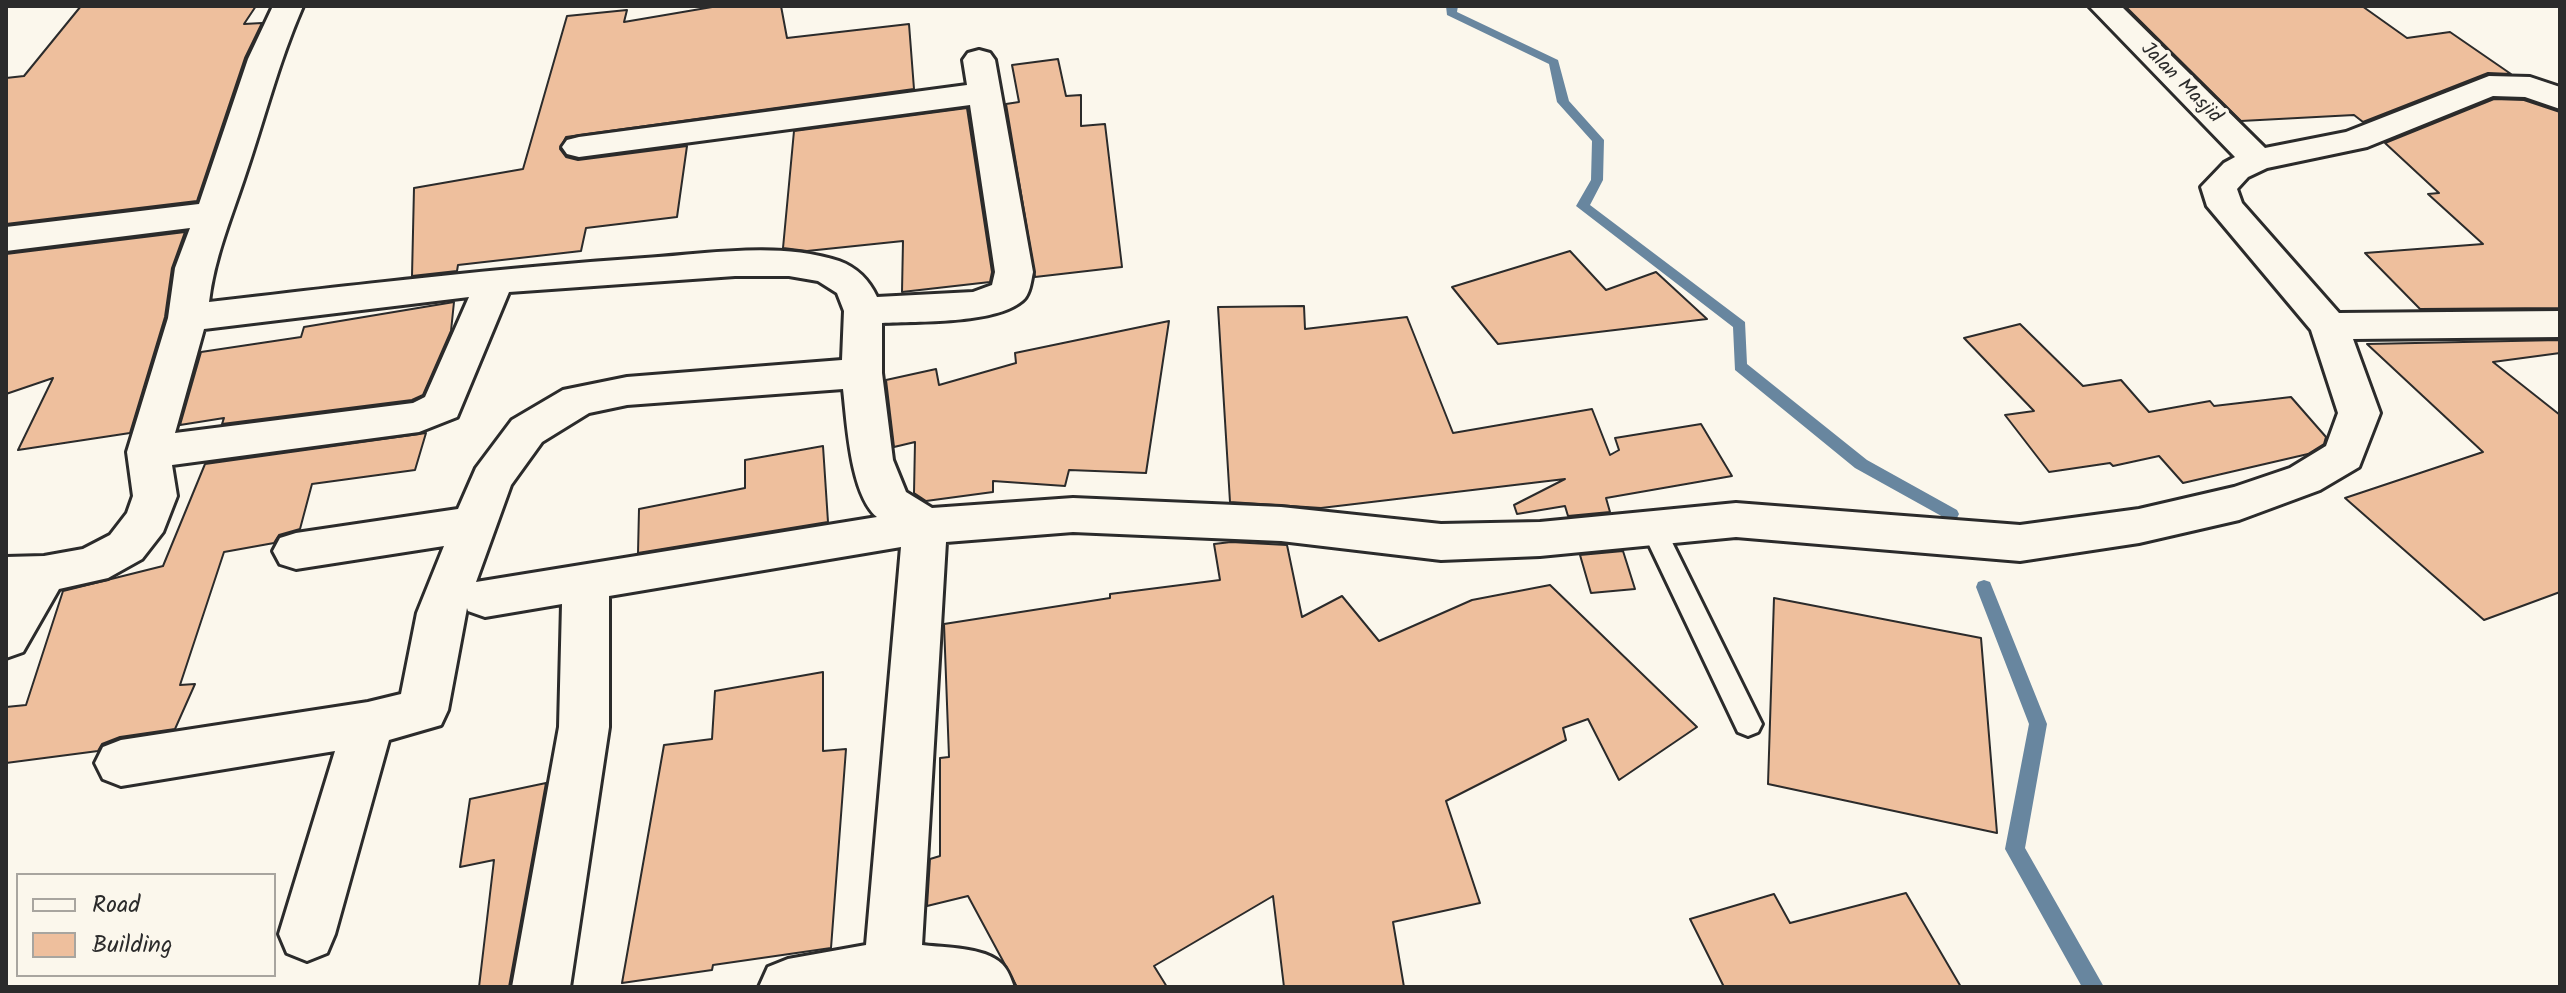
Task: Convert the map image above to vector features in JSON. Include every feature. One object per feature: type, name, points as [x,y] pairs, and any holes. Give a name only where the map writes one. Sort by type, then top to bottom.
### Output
[{"type":"street","points":[[6,638],[25,575],[92,565],[126,547],[147,520],[155,496],[148,452],[188,318],[194,268],[264,59],[288,6]]},
{"type":"street","name":"Jalan Masjid","points":[[2104,6],[2257,160]]},
{"type":"street","points":[[579,147],[982,77],[1014,272],[1009,292],[979,305],[863,311]]},
{"type":"street","points":[[485,598],[925,526],[1073,515],[1281,524],[1441,542],[1540,539],[1736,520],[2020,543],[2139,526],[2239,503],[2305,479],[2344,456],[2359,413],[2329,326],[2225,206],[2219,187],[2236,170],[2257,160],[2355,140],[2489,86],[2530,87],[2560,99]]},
{"type":"street","points":[[6,239],[212,214]]},
{"type":"street","points":[[188,318],[495,281],[735,264],[789,264],[829,271],[853,286],[863,311],[862,373],[872,460],[888,502],[925,526]]},
{"type":"street","points":[[148,452],[419,417],[442,407],[495,281]]},
{"type":"street","points":[[2329,326],[2560,324]]},
{"type":"street","points":[[121,763],[368,724],[423,710],[441,613],[491,480],[527,431],[578,400],[627,391],[862,373]]},
{"type":"street","points":[[296,551],[475,524]]},
{"type":"street","points":[[892,968],[925,526]]},
{"type":"street","points":[[541,987],[584,727],[586,582]]},
{"type":"street","points":[[307,934],[368,724]]},
{"type":"street","points":[[788,987],[892,968],[979,981],[985,987]]},
{"type":"lane","points":[[1654,530],[1748,724]]},
{"type":"building","points":[[81,6],[256,6],[244,24],[262,23],[245,58],[197,201],[6,224],[6,78],[24,76]]},
{"type":"building","points":[[718,6],[781,6],[787,38],[909,24],[914,89],[566,137],[560,149],[566,157],[578,160],[687,146],[677,217],[586,228],[581,251],[458,265],[457,271],[412,276],[414,188],[523,169],[567,16],[627,10],[624,22]]},
{"type":"building","points":[[2125,6],[2362,6],[2407,38],[2450,32],[2511,74],[2488,73],[2363,122],[2354,115],[2241,121]]},
{"type":"building","points":[[1058,59],[1066,96],[1081,95],[1081,126],[1105,124],[1122,267],[1035,277],[1006,104],[1019,102],[1012,65]]},
{"type":"building","points":[[2494,99],[2524,100],[2560,112],[2560,308],[2420,309],[2365,253],[2483,244],[2428,194],[2439,193],[2385,143]]},
{"type":"building","points":[[967,108],[992,272],[990,282],[902,292],[903,241],[807,251],[783,248],[794,131]]},
{"type":"building","points":[[185,232],[172,268],[165,317],[130,433],[18,450],[53,378],[6,394],[6,254]]},
{"type":"building","points":[[1570,251],[1606,290],[1656,272],[1707,319],[1498,344],[1452,287]]},
{"type":"building","points":[[454,302],[451,331],[423,395],[412,400],[222,424],[224,418],[180,425],[201,352],[301,337],[304,327]]},
{"type":"building","points":[[1304,306],[1305,329],[1407,317],[1453,433],[1592,409],[1610,455],[1619,450],[1615,438],[1701,424],[1732,476],[1606,498],[1610,512],[1568,516],[1565,506],[1517,514],[1514,505],[1565,479],[1321,508],[1230,502],[1218,307]]},
{"type":"building","points":[[1169,321],[1146,473],[1069,470],[1065,486],[993,481],[993,492],[926,501],[914,493],[915,442],[894,447],[886,380],[936,369],[939,385],[1016,363],[1015,353]]},
{"type":"building","points":[[2020,324],[2083,386],[2121,380],[2149,412],[2210,401],[2214,406],[2291,397],[2326,437],[2324,444],[2308,454],[2183,483],[2159,456],[2113,466],[2110,463],[2049,472],[2005,415],[2034,411],[1964,338]]},
{"type":"building","points":[[2560,340],[2560,353],[2493,362],[2560,415],[2560,592],[2484,620],[2345,498],[2483,452],[2367,344]]},
{"type":"building","points":[[426,433],[415,470],[312,484],[300,529],[279,535],[274,543],[224,552],[180,685],[195,684],[175,729],[120,737],[102,744],[98,751],[6,763],[6,707],[26,705],[63,591],[163,566],[205,464]]},
{"type":"building","points":[[823,446],[828,522],[638,553],[639,509],[745,488],[745,460]]},
{"type":"building","points":[[1214,544],[1287,545],[1302,617],[1342,596],[1379,641],[1472,600],[1550,585],[1697,727],[1619,780],[1588,719],[1563,728],[1566,740],[1446,801],[1480,903],[1393,922],[1404,987],[1284,987],[1273,896],[1154,966],[1167,987],[1017,987],[968,896],[927,906],[930,859],[940,856],[940,758],[949,757],[944,624],[1110,598],[1110,594],[1220,580]]},
{"type":"building","points":[[1623,551],[1635,589],[1591,593],[1580,555]]},
{"type":"building","points":[[1774,598],[1981,638],[1997,833],[1768,784]]},
{"type":"building","points":[[823,672],[823,751],[846,749],[831,948],[713,965],[712,970],[622,983],[664,745],[712,739],[715,691]]},
{"type":"building","points":[[546,783],[509,987],[479,987],[494,860],[460,867],[470,799]]},
{"type":"building","points":[[1906,893],[1961,987],[1724,987],[1690,919],[1774,894],[1790,923]]},
{"type":"waterway","points":[[1452,6],[1451,13],[1554,62],[1563,102],[1598,140],[1597,180],[1583,206],[1740,325],[1740,366],[1861,464],[1951,514]]},
{"type":"waterway","points":[[1984,587],[2038,724],[2015,849],[2094,987]]}]
